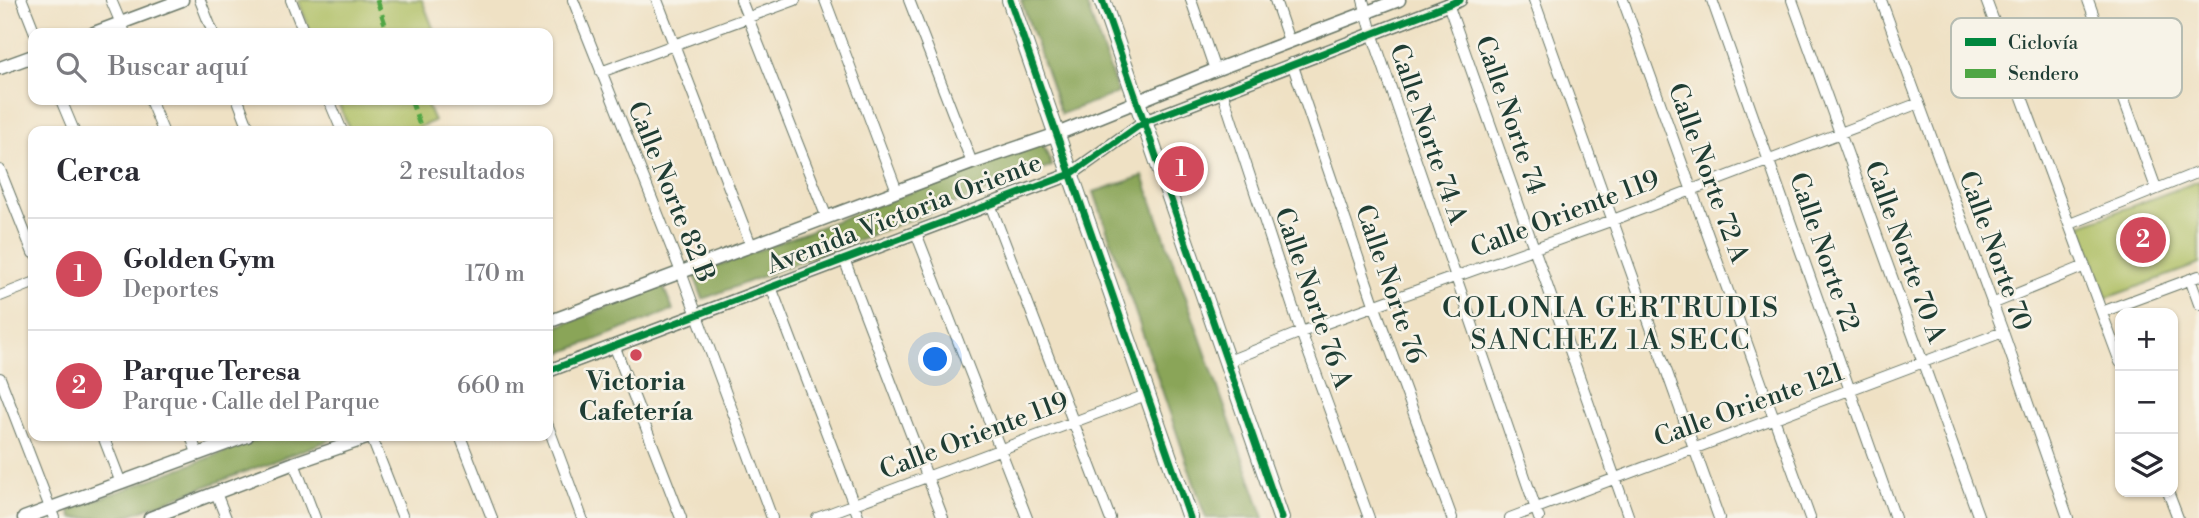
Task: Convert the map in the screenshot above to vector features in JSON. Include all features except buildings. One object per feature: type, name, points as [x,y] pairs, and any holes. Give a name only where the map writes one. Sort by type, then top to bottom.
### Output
[{"type":"main road","points":[[1010,0],[1190,518]]},
{"type":"main road","points":[[1102,0],[1280,518]]},
{"type":"street","points":[[22,0],[33,28]]},
{"type":"street","points":[[111,0],[123,28],[181,0]]},
{"type":"street","points":[[200,0],[211,28]]},
{"type":"street","points":[[291,0],[302,28]]},
{"type":"street","name":"Calle Norte 82 B","points":[[573,0],[681,272],[772,518]]},
{"type":"street","points":[[657,0],[751,245]]},
{"type":"street","points":[[741,0],[827,218]]},
{"type":"street","points":[[601,72],[795,0]]},
{"type":"street","points":[[825,0],[897,191]]},
{"type":"street","points":[[909,0],[972,163]]},
{"type":"street","points":[[1191,0],[1215,70]]},
{"type":"street","points":[[1275,0],[1289,41]]},
{"type":"street","name":"Avenida Victoria Oriente","points":[[553,320],[972,163],[1057,134],[1289,41],[1365,6],[1399,0]]},
{"type":"street","points":[[1534,0],[1719,518]]},
{"type":"street","name":"Calle Norte 72 A","points":[[1623,0],[1810,518]]},
{"type":"street","name":"Calle Norte 72","points":[[1712,0],[1895,518]]},
{"type":"street","name":"Calle Norte 70 A","points":[[1792,0],[1979,518]]},
{"type":"street","name":"Calle Norte 70","points":[[1881,0],[2068,518]]},
{"type":"street","points":[[1986,0],[1993,18]]},
{"type":"street","points":[[2088,0],[2095,18]]},
{"type":"street","name":"Avenida Victoria Oriente","points":[[553,369],[1071,174],[1144,122],[1454,2]]},
{"type":"street","name":"Calle Norte 74","points":[[1454,2],[1534,249],[1629,518]]},
{"type":"street","name":"Calle Norte 74 A","points":[[1365,6],[1455,278],[1537,513]]},
{"type":"street","points":[[0,68],[28,58]]},
{"type":"street","name":"Calle Norte 76","points":[[1292,64],[1375,307],[1452,518]]},
{"type":"street","name":"Calle Norte 76 A","points":[[1222,91],[1301,332],[1369,518]]},
{"type":"street","points":[[2023,98],[2115,348]]},
{"type":"street","points":[[2123,98],[2156,188]]},
{"type":"street","name":"Calle Oriente 119","points":[[1226,362],[1301,332],[1613,220],[1919,103]]},
{"type":"street","points":[[63,105],[72,126]]},
{"type":"street","points":[[152,105],[161,126]]},
{"type":"street","points":[[240,105],[248,126]]},
{"type":"street","points":[[332,105],[340,126]]},
{"type":"street","points":[[0,170],[28,240]]},
{"type":"street","points":[[2070,224],[2199,172]]},
{"type":"street","points":[[990,204],[1110,518]]},
{"type":"street","points":[[916,233],[1027,518]]},
{"type":"street","points":[[844,260],[943,518]]},
{"type":"street","points":[[1992,304],[2085,266]]},
{"type":"street","points":[[2102,312],[2194,277],[2199,304]]},
{"type":"street","points":[[0,296],[28,285]]},
{"type":"street","points":[[771,287],[859,518]]},
{"type":"street","name":"Calle Oriente 121","points":[[1510,518],[1537,513],[1614,478],[2003,332]]},
{"type":"street","points":[[614,345],[681,518]]},
{"type":"street","points":[[0,377],[52,513]]},
{"type":"street","name":"Calle Oriente 119","points":[[817,518],[1146,395]]},
{"type":"street","points":[[553,440],[582,518]]},
{"type":"street","points":[[105,441],[121,482]]},
{"type":"street","points":[[193,441],[197,453]]},
{"type":"street","points":[[24,518],[52,513],[121,482],[232,441]]},
{"type":"street","points":[[150,518],[358,441]]},
{"type":"street","points":[[374,441],[403,518]]},
{"type":"street","points":[[462,441],[492,518]]},
{"type":"street","points":[[294,463],[315,518]]},
{"type":"street","points":[[216,493],[226,518]]},
{"type":"street","points":[[2170,497],[2178,518]]},
{"type":"green space","points":[[298,0],[422,0],[433,28],[309,28]]},
{"type":"green space","points":[[1021,0],[1085,0],[1118,93],[1061,114]]},
{"type":"green space","points":[[339,105],[427,105],[434,121],[422,126],[348,126]]},
{"type":"green space","points":[[1042,142],[1052,166],[703,299],[694,275]]},
{"type":"green space","points":[[1143,176],[1264,518],[1206,518],[1094,192]]},
{"type":"green space","points":[[2199,181],[2199,264],[2107,298],[2081,225]]},
{"type":"green space","points":[[663,286],[673,310],[553,356],[553,328]]},
{"type":"green space","points":[[254,441],[328,441],[121,518],[72,518],[69,510]]},
{"type":"marked path","points":[[377,0],[386,28]]},
{"type":"marked path","points":[[413,105],[420,126]]},
{"type":"cycle path","points":[[1010,0],[1190,518]]},
{"type":"cycle path","points":[[1102,0],[1281,518]]},
{"type":"cycle path","points":[[553,369],[1071,174],[1144,122],[1460,0]]},
{"type":"place","name":"Golden Gym","points":[[1181,169]]},
{"type":"place","name":"Parque Teresa","points":[[2143,240]]},
{"type":"place","name":"Victoria Cafetería","points":[[636,355]]},
{"type":"district","name":"COLONIA GERTRUDIS SANCHEZ 1A SECC","points":[[1611,324]]}]
